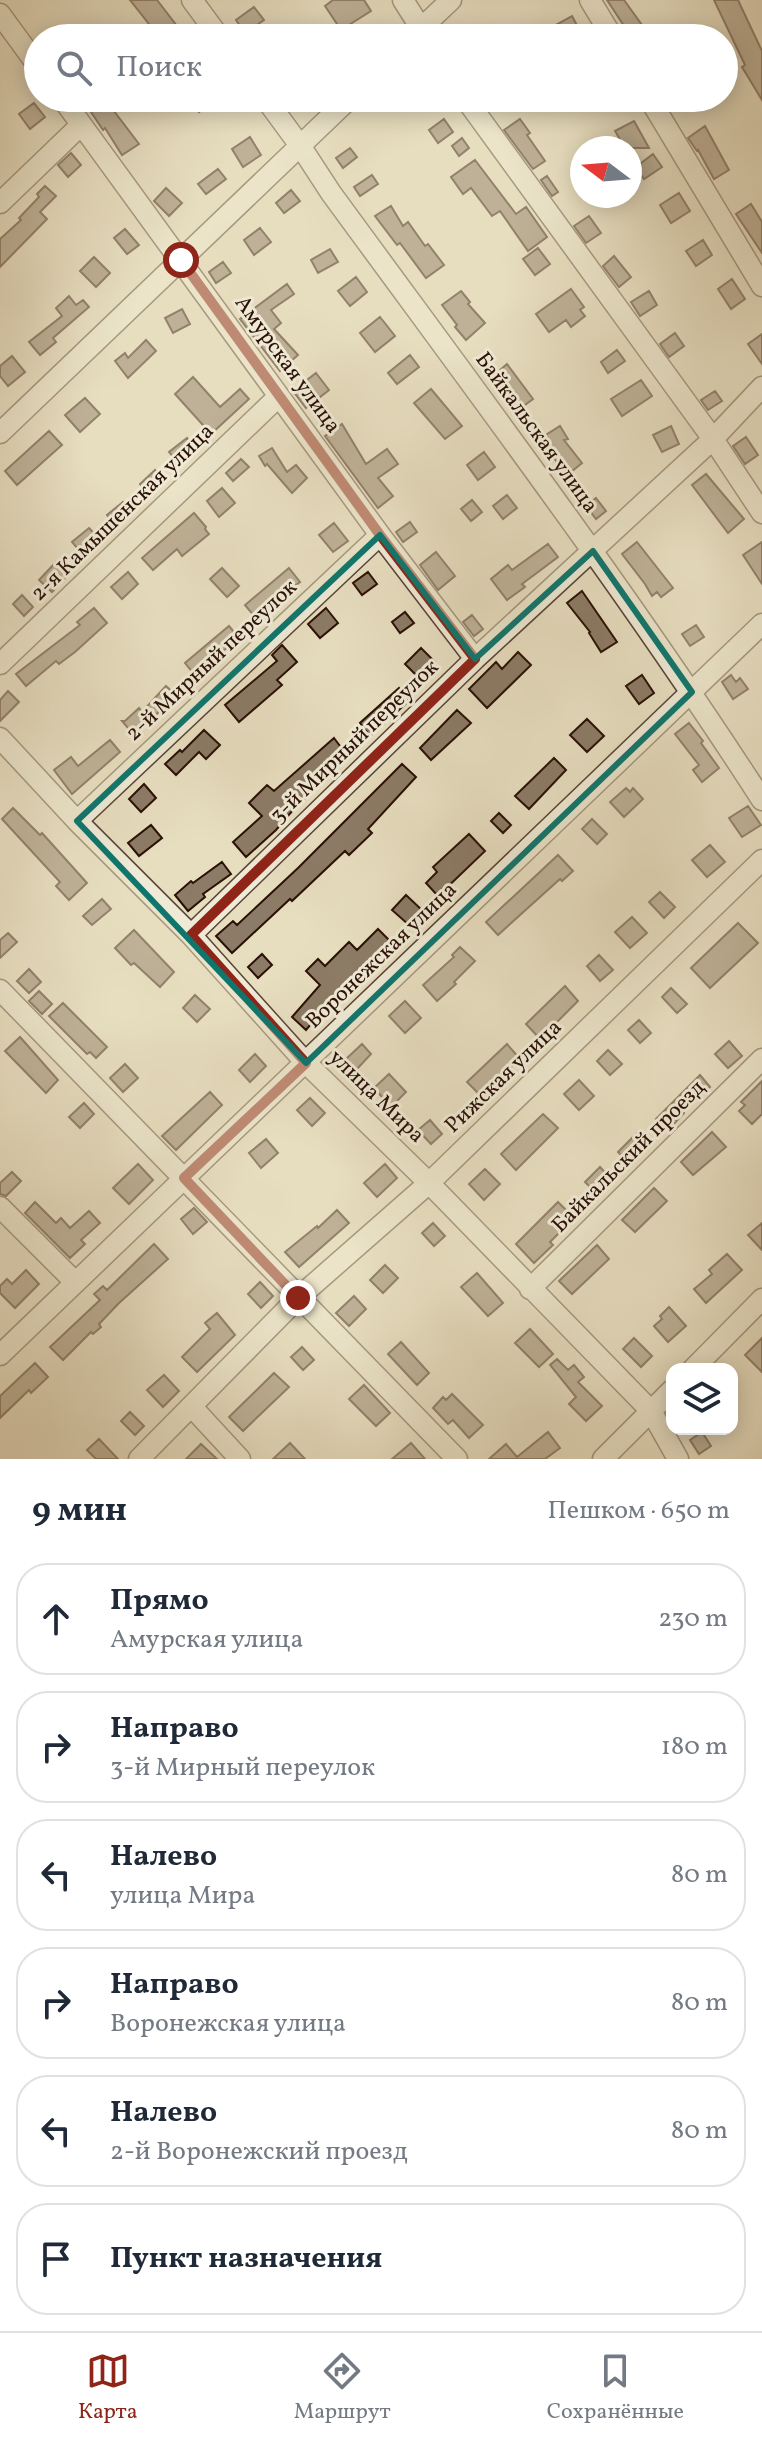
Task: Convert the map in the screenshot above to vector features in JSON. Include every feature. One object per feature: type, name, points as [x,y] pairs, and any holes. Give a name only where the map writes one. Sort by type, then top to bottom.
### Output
[{"type":"street","points":[[192,0],[210,24]]},
{"type":"street","points":[[403,0],[415,24]]},
{"type":"street","points":[[430,24],[451,0]]},
{"type":"street","points":[[590,0],[605,24]]},
{"type":"street","points":[[0,14],[24,47]]},
{"type":"street","name":"Амурская улица","points":[[72,112],[380,535],[475,659]]},
{"type":"street","name":"Байкальская улица","points":[[275,112],[593,551],[692,692],[762,800]]},
{"type":"street","points":[[0,433],[336,112]]},
{"type":"street","points":[[475,112],[713,439],[762,513]]},
{"type":"street","points":[[657,112],[762,286]]},
{"type":"street","points":[[0,203],[81,125]]},
{"type":"street","name":"3-й Мирный переулок","points":[[191,935],[475,659],[713,439],[762,387]]},
{"type":"street","name":"2-я Камышенская улица","points":[[0,664],[279,396]]},
{"type":"street","name":"2-й Мирный переулок","points":[[77,821],[380,535]]},
{"type":"street","name":"Воронежская улица","points":[[0,1355],[762,624]]},
{"type":"street","name":"улица Мира","points":[[0,738],[77,821],[191,935],[306,1063],[429,1183],[651,1411],[678,1459]]},
{"type":"street","name":"Рижская улица","points":[[139,1459],[298,1298],[429,1183],[762,860]]},
{"type":"street","points":[[0,990],[457,1459]]},
{"type":"street","name":"Байкальский проезд","points":[[530,1289],[762,1059]]},
{"type":"street","points":[[0,1207],[75,1282]]},
{"type":"street","points":[[699,1363],[761,1302]]},
{"type":"street","points":[[603,1459],[666,1396]]},
{"type":"street","points":[[192,1407],[240,1459]]},
{"type":"highlighted area","points":[[380,535],[475,659],[593,551],[692,692],[306,1063],[77,821]]},
{"type":"building","points":[[130,0],[157,0],[175,24],[149,24]]},
{"type":"building","points":[[333,0],[364,0],[371,11],[350,24],[337,24],[325,6]]},
{"type":"building","points":[[607,0],[624,0],[641,24],[623,24]]},
{"type":"building","points":[[714,0],[738,0],[762,51],[762,100],[742,67],[745,65],[738,50],[738,24],[725,24]]},
{"type":"building","points":[[254,7],[264,20],[258,24],[239,24],[236,20]]},
{"type":"building","points":[[572,16],[576,24],[557,24]]},
{"type":"building","points":[[24,110],[41,112],[45,117],[30,129],[19,114]]},
{"type":"building","points":[[91,112],[115,112],[139,144],[122,155],[105,128],[103,130]]},
{"type":"building","points":[[444,119],[453,132],[438,143],[429,130]]},
{"type":"building","points":[[520,119],[545,161],[533,169],[504,130]]},
{"type":"building","points":[[634,121],[649,148],[642,148],[642,136],[618,136],[615,131]]},
{"type":"building","points":[[705,126],[729,170],[714,179],[688,138]]},
{"type":"building","points":[[250,137],[261,155],[243,167],[232,149]]},
{"type":"building","points":[[462,138],[469,148],[459,156],[452,146]]},
{"type":"building","points":[[350,148],[357,157],[343,168],[336,158]]},
{"type":"building","points":[[71,153],[81,165],[68,177],[58,165]]},
{"type":"building","points":[[653,154],[662,167],[644,179],[642,162]]},
{"type":"building","points":[[475,160],[516,214],[526,207],[547,237],[528,251],[500,211],[492,216],[471,188],[463,194],[451,177]]},
{"type":"building","points":[[218,169],[226,179],[206,194],[198,184]]},
{"type":"building","points":[[372,175],[378,184],[360,196],[354,187]]},
{"type":"building","points":[[547,176],[558,192],[552,196],[541,180]]},
{"type":"building","points":[[45,186],[56,196],[40,212],[47,219],[0,267],[0,239],[21,220],[19,218]]},
{"type":"building","points":[[166,188],[182,203],[169,216],[154,201]]},
{"type":"building","points":[[291,190],[300,201],[284,213],[276,203]]},
{"type":"building","points":[[679,193],[690,211],[671,223],[660,205]]},
{"type":"building","points":[[751,204],[762,222],[762,253],[736,214]]},
{"type":"building","points":[[391,206],[403,226],[408,222],[444,265],[426,278],[375,216]]},
{"type":"building","points":[[589,216],[601,233],[586,243],[574,226]]},
{"type":"building","points":[[260,228],[271,242],[254,255],[244,240]]},
{"type":"building","points":[[125,229],[139,245],[127,254],[114,238]]},
{"type":"building","points":[[703,240],[712,255],[696,266],[686,251]]},
{"type":"building","points":[[538,248],[550,264],[535,275],[523,259]]},
{"type":"building","points":[[330,249],[338,262],[318,273],[311,260]]},
{"type":"building","points":[[614,256],[631,277],[619,287],[603,266]]},
{"type":"building","points":[[94,257],[110,273],[96,287],[80,271]]},
{"type":"building","points":[[223,262],[231,273],[216,283],[209,272]]},
{"type":"building","points":[[356,277],[367,292],[350,306],[338,291]]},
{"type":"building","points":[[732,279],[745,299],[731,309],[718,289]]},
{"type":"building","points":[[287,284],[294,294],[271,310],[281,323],[274,329],[298,355],[280,371],[240,319]]},
{"type":"building","points":[[571,289],[584,307],[580,310],[585,316],[571,327],[566,320],[549,332],[536,314]]},
{"type":"building","points":[[461,291],[485,323],[466,340],[442,305]]},
{"type":"building","points":[[649,291],[657,305],[640,316],[631,302]]},
{"type":"building","points":[[69,296],[76,305],[83,300],[89,307],[53,338],[56,342],[40,355],[29,342],[62,316],[56,308]]},
{"type":"building","points":[[182,309],[190,324],[173,333],[165,318]]},
{"type":"building","points":[[380,317],[395,336],[375,352],[360,333]]},
{"type":"building","points":[[675,333],[684,346],[669,357],[660,344]]},
{"type":"building","points":[[762,334],[762,364],[748,344]]},
{"type":"building","points":[[146,340],[156,351],[128,378],[115,361],[125,353],[128,358]]},
{"type":"building","points":[[617,350],[625,361],[608,373],[601,362]]},
{"type":"building","points":[[410,355],[419,367],[397,384],[388,373]]},
{"type":"building","points":[[12,356],[25,372],[8,386],[0,376],[0,366]]},
{"type":"building","points":[[507,364],[533,399],[518,410],[492,377]]},
{"type":"building","points":[[316,373],[329,390],[306,408],[293,391]]},
{"type":"building","points":[[193,377],[220,407],[240,389],[249,399],[211,434],[175,394]]},
{"type":"building","points":[[641,380],[652,396],[622,416],[611,399]]},
{"type":"building","points":[[431,389],[462,426],[445,439],[414,403]]},
{"type":"building","points":[[715,391],[722,401],[708,410],[701,400]]},
{"type":"building","points":[[85,398],[100,414],[80,432],[65,415]]},
{"type":"building","points":[[342,424],[366,464],[387,449],[398,464],[378,478],[393,496],[378,508],[325,436]]},
{"type":"building","points":[[560,426],[568,439],[564,440],[582,463],[566,476],[541,438]]},
{"type":"building","points":[[671,426],[679,444],[662,452],[653,435]]},
{"type":"building","points":[[49,431],[62,445],[17,485],[5,471]]},
{"type":"building","points":[[746,437],[758,455],[745,464],[733,446]]},
{"type":"building","points":[[187,438],[196,451],[179,464],[169,452]]},
{"type":"building","points":[[272,448],[287,472],[296,465],[307,478],[292,493],[259,456]]},
{"type":"building","points":[[484,452],[495,467],[478,480],[467,465]]},
{"type":"building","points":[[241,459],[249,467],[233,481],[226,473]]},
{"type":"building","points":[[155,470],[165,482],[150,495],[140,484]]},
{"type":"building","points":[[706,474],[744,519],[728,533],[692,485]]},
{"type":"building","points":[[222,488],[235,503],[219,517],[207,501]]},
{"type":"building","points":[[507,495],[517,508],[503,519],[493,506]]},
{"type":"building","points":[[596,498],[606,511],[596,519],[586,506]]},
{"type":"building","points":[[472,500],[482,512],[471,521],[461,509]]},
{"type":"building","points":[[123,502],[131,512],[115,525],[107,515]]},
{"type":"building","points":[[194,513],[209,534],[182,556],[177,549],[153,570],[142,558]]},
{"type":"building","points":[[410,522],[417,532],[403,542],[396,532]]},
{"type":"building","points":[[334,523],[348,541],[333,552],[319,535]]},
{"type":"building","points":[[89,528],[100,540],[83,555],[72,542]]},
{"type":"building","points":[[637,542],[673,588],[661,597],[657,592],[652,596],[622,554]]},
{"type":"building","points":[[762,542],[762,584],[743,555]]},
{"type":"building","points":[[548,544],[558,557],[522,584],[525,587],[507,600],[491,579],[508,565],[512,570]]},
{"type":"building","points":[[436,552],[455,576],[438,590],[420,565]]},
{"type":"building","points":[[56,562],[69,574],[52,592],[39,580]]},
{"type":"building","points":[[222,568],[239,586],[227,597],[210,579]]},
{"type":"building","points":[[289,568],[300,582],[270,605],[275,610],[260,623],[245,605]]},
{"type":"building","points":[[128,572],[138,584],[122,599],[111,587]]},
{"type":"building","points":[[368,572],[377,584],[362,595],[353,583]]},
{"type":"building","points":[[582,591],[617,642],[601,652],[567,603]]},
{"type":"building","points":[[22,595],[33,607],[24,616],[13,604]]},
{"type":"building","points":[[94,608],[107,623],[75,652],[59,664],[56,661],[26,686],[16,674],[80,625],[77,622]]},
{"type":"building","points":[[326,608],[338,623],[320,638],[308,624]]},
{"type":"building","points":[[405,612],[414,623],[400,633],[392,622]]},
{"type":"building","points":[[472,615],[483,629],[474,636],[463,622]]},
{"type":"building","points":[[696,625],[704,637],[690,646],[682,634]]},
{"type":"building","points":[[229,626],[239,638],[208,663],[211,666],[197,678],[185,663]]},
{"type":"building","points":[[282,645],[297,662],[277,680],[282,685],[239,722],[225,705],[277,661],[272,655]]},
{"type":"building","points":[[421,648],[435,662],[419,678],[405,664]]},
{"type":"building","points":[[518,652],[531,665],[487,708],[469,689],[496,662],[502,669]]},
{"type":"building","points":[[642,675],[654,693],[639,704],[626,686]]},
{"type":"building","points":[[731,675],[736,682],[740,678],[748,689],[733,699],[722,682]]},
{"type":"building","points":[[166,686],[177,696],[163,712],[161,710],[134,735],[122,721],[139,708],[142,712]]},
{"type":"building","points":[[399,688],[410,700],[370,736],[360,723]]},
{"type":"building","points":[[8,691],[19,702],[0,721],[0,700]]},
{"type":"building","points":[[457,710],[471,723],[431,760],[420,748]]},
{"type":"building","points":[[587,719],[604,736],[587,752],[570,735]]},
{"type":"building","points":[[689,723],[719,768],[702,782],[693,770],[699,765],[675,734]]},
{"type":"building","points":[[204,730],[220,745],[206,759],[199,752],[176,775],[165,764]]},
{"type":"building","points":[[334,738],[349,758],[246,857],[233,842],[262,816],[249,803],[267,785],[274,791]]},
{"type":"building","points":[[110,740],[120,752],[72,794],[54,770],[71,757],[78,766]]},
{"type":"building","points":[[554,758],[566,770],[529,809],[515,796]]},
{"type":"building","points":[[402,764],[416,777],[368,829],[372,833],[349,855],[345,851],[232,953],[216,936],[233,921],[237,925]]},
{"type":"building","points":[[144,784],[156,798],[141,812],[129,799]]},
{"type":"building","points":[[626,788],[630,792],[633,788],[643,799],[624,817],[610,802]]},
{"type":"building","points":[[748,806],[761,825],[742,837],[729,818]]},
{"type":"building","points":[[13,808],[40,835],[42,833],[87,883],[69,900],[56,886],[60,882],[2,819]]},
{"type":"building","points":[[499,813],[511,825],[503,833],[491,821]]},
{"type":"building","points":[[592,819],[607,834],[597,844],[582,829]]},
{"type":"building","points":[[151,825],[162,838],[139,856],[128,843]]},
{"type":"building","points":[[469,834],[485,851],[438,896],[426,883],[437,872],[433,867]]},
{"type":"building","points":[[710,845],[725,862],[707,877],[692,860]]},
{"type":"building","points":[[558,855],[573,871],[498,935],[486,922]]},
{"type":"building","points":[[222,862],[231,874],[203,894],[205,897],[188,911],[175,895]]},
{"type":"building","points":[[660,892],[675,907],[664,918],[649,902]]},
{"type":"building","points":[[406,895],[424,912],[410,926],[392,910]]},
{"type":"building","points":[[102,899],[111,909],[92,925],[83,916]]},
{"type":"building","points":[[632,917],[647,933],[630,948],[615,932]]},
{"type":"building","points":[[738,923],[758,943],[710,988],[691,968]]},
{"type":"building","points":[[378,929],[390,941],[306,1030],[292,1017],[320,985],[306,971],[318,959],[325,966],[349,942],[357,950]]},
{"type":"building","points":[[134,930],[174,972],[160,987],[115,948]]},
{"type":"building","points":[[8,933],[17,942],[0,958],[0,940]]},
{"type":"building","points":[[460,947],[475,961],[437,1001],[423,985],[454,957],[452,955]]},
{"type":"building","points":[[262,954],[272,965],[258,978],[248,967]]},
{"type":"building","points":[[599,955],[613,970],[600,981],[587,966]]},
{"type":"building","points":[[29,969],[41,982],[29,993],[17,981]]},
{"type":"building","points":[[565,986],[578,1001],[540,1039],[526,1024]]},
{"type":"building","points":[[671,988],[687,1004],[677,1013],[662,997]]},
{"type":"building","points":[[39,991],[52,1004],[42,1014],[29,1001]]},
{"type":"building","points":[[195,995],[210,1009],[197,1022],[183,1008]]},
{"type":"building","points":[[405,1001],[421,1018],[405,1033],[389,1016]]},
{"type":"building","points":[[63,1003],[107,1047],[96,1058],[90,1052],[87,1054],[49,1016]]},
{"type":"building","points":[[639,1020],[651,1033],[640,1043],[628,1030]]},
{"type":"building","points":[[20,1037],[58,1080],[46,1093],[5,1051]]},
{"type":"building","points":[[729,1041],[742,1056],[728,1068],[715,1054]]},
{"type":"building","points":[[362,1044],[371,1054],[356,1070],[345,1060]]},
{"type":"building","points":[[507,1044],[520,1059],[482,1097],[467,1082]]},
{"type":"building","points":[[608,1050],[622,1064],[610,1075],[597,1061]]},
{"type":"building","points":[[255,1054],[266,1066],[250,1082],[239,1070]]},
{"type":"building","points":[[125,1064],[138,1078],[123,1092],[110,1078]]},
{"type":"building","points":[[389,1074],[406,1092],[391,1107],[374,1088]]},
{"type":"building","points":[[700,1075],[710,1087],[683,1111],[668,1130],[656,1119]]},
{"type":"building","points":[[579,1080],[594,1096],[579,1110],[564,1094]]},
{"type":"building","points":[[762,1081],[762,1114],[752,1124],[739,1111],[745,1105],[741,1102]]},
{"type":"building","points":[[210,1092],[222,1105],[176,1150],[162,1136]]},
{"type":"building","points":[[310,1098],[325,1113],[312,1126],[297,1110]]},
{"type":"building","points":[[84,1103],[94,1114],[80,1128],[69,1117]]},
{"type":"building","points":[[543,1114],[558,1128],[516,1170],[501,1154]]},
{"type":"building","points":[[430,1120],[442,1134],[431,1144],[418,1130]]},
{"type":"building","points":[[712,1132],[726,1147],[693,1175],[681,1162]]},
{"type":"building","points":[[637,1133],[650,1146],[631,1165],[618,1152]]},
{"type":"building","points":[[266,1139],[278,1153],[261,1168],[249,1153]]},
{"type":"building","points":[[138,1164],[153,1180],[129,1204],[113,1188]]},
{"type":"building","points":[[385,1164],[397,1178],[377,1197],[364,1183]]},
{"type":"building","points":[[600,1167],[612,1180],[598,1195],[585,1182]]},
{"type":"building","points":[[485,1169],[500,1184],[484,1200],[469,1184]]},
{"type":"building","points":[[12,1172],[21,1181],[6,1196],[0,1194],[0,1183]]},
{"type":"building","points":[[654,1188],[667,1201],[635,1232],[622,1220]]},
{"type":"building","points":[[35,1202],[56,1223],[61,1218],[70,1228],[89,1211],[100,1223],[81,1240],[85,1244],[70,1258],[25,1213]]},
{"type":"building","points":[[558,1202],[574,1218],[534,1263],[516,1244]]},
{"type":"building","points":[[194,1208],[207,1222],[193,1234],[181,1219]]},
{"type":"building","points":[[337,1210],[349,1223],[299,1267],[285,1252]]},
{"type":"building","points":[[433,1223],[445,1236],[434,1246],[422,1233]]},
{"type":"building","points":[[762,1223],[762,1250],[748,1235]]},
{"type":"building","points":[[154,1244],[168,1259],[119,1303],[99,1324],[101,1327],[93,1334],[91,1332],[63,1360],[50,1347],[100,1300],[94,1294],[103,1286],[107,1290]]},
{"type":"building","points":[[597,1245],[609,1259],[572,1294],[559,1281]]},
{"type":"building","points":[[727,1254],[742,1270],[706,1303],[694,1289],[712,1274],[709,1270]]},
{"type":"building","points":[[385,1265],[398,1278],[383,1293],[370,1280]]},
{"type":"building","points":[[26,1270],[39,1284],[15,1308],[0,1293],[0,1286],[7,1279],[12,1284]]},
{"type":"building","points":[[477,1273],[503,1303],[488,1316],[461,1287]]},
{"type":"building","points":[[260,1282],[273,1296],[261,1308],[248,1294]]},
{"type":"building","points":[[354,1296],[366,1309],[349,1326],[336,1313]]},
{"type":"building","points":[[669,1307],[686,1326],[668,1342],[654,1326]]},
{"type":"building","points":[[217,1313],[235,1335],[197,1372],[182,1357],[210,1329],[205,1323]]},
{"type":"building","points":[[530,1329],[553,1354],[539,1367],[515,1343]]},
{"type":"building","points":[[634,1338],[652,1356],[641,1367],[623,1349]]},
{"type":"building","points":[[762,1338],[762,1372],[745,1355]]},
{"type":"building","points":[[401,1342],[429,1373],[417,1385],[388,1354]]},
{"type":"building","points":[[302,1347],[314,1360],[303,1370],[291,1357]]},
{"type":"building","points":[[557,1359],[568,1370],[574,1365],[584,1377],[578,1382],[602,1406],[586,1421],[569,1404],[576,1397],[550,1365]]},
{"type":"building","points":[[35,1363],[48,1377],[31,1393],[29,1390],[0,1418],[0,1396]]},
{"type":"building","points":[[274,1373],[289,1387],[243,1431],[229,1417]]},
{"type":"building","points":[[164,1375],[179,1391],[163,1407],[147,1390]]},
{"type":"building","points":[[364,1385],[390,1413],[376,1426],[349,1399]]},
{"type":"building","points":[[452,1394],[483,1425],[469,1438],[453,1420],[448,1424],[433,1408],[443,1397],[446,1400]]},
{"type":"building","points":[[130,1412],[144,1426],[135,1435],[121,1421]]},
{"type":"building","points":[[548,1432],[560,1448],[545,1459],[489,1459],[506,1444],[517,1457]]},
{"type":"building","points":[[704,1435],[711,1446],[699,1454],[690,1440]]},
{"type":"building","points":[[99,1439],[118,1459],[96,1459],[87,1450]]},
{"type":"building","points":[[290,1443],[305,1459],[273,1459]]},
{"type":"building","points":[[411,1443],[425,1459],[392,1459]]},
{"type":"building","points":[[201,1444],[217,1459],[186,1459]]},
{"type":"route","points":[[181,260],[380,535],[475,659],[191,935],[306,1063],[184,1178],[298,1298]]}]
